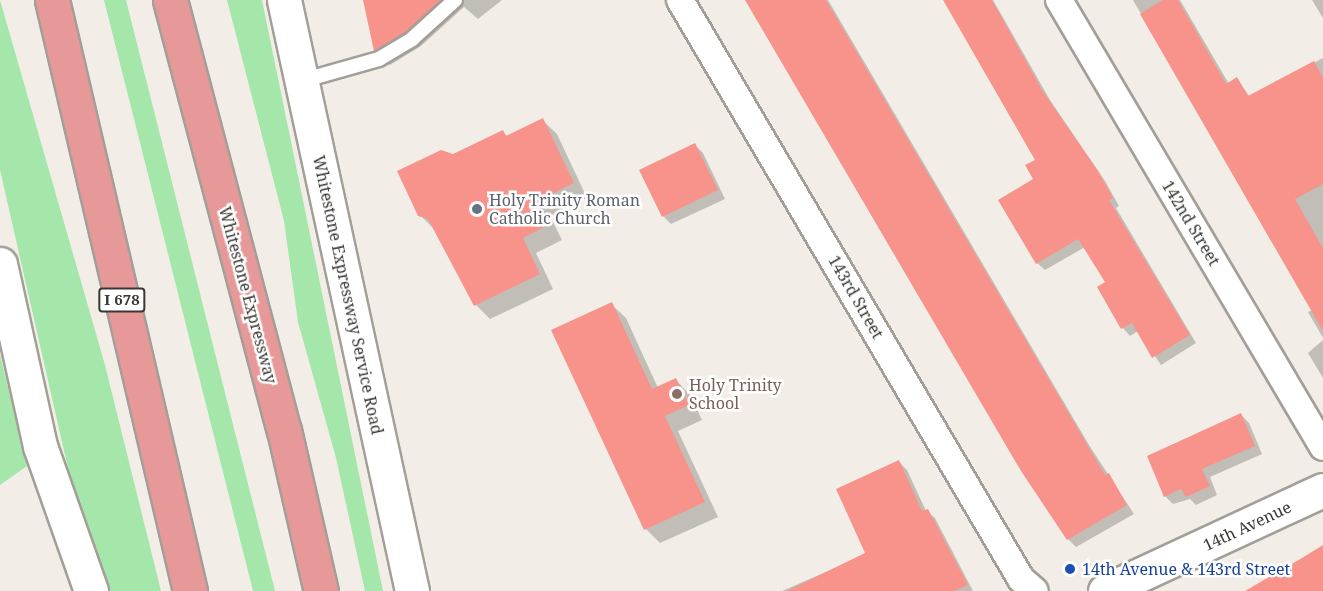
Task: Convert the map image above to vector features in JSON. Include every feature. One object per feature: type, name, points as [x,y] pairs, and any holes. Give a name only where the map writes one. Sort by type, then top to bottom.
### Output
[{"type":"highway","name":"Whitestone Expressway","points":[[170,0],[233,238],[321,591]]},
{"type":"highway","points":[[191,0],[233,238]]},
{"type":"highway","name":"I 678","points":[[52,3],[190,591]]},
{"type":"main road","name":"Whitestone Expressway Service Road","points":[[284,0],[411,591]]},
{"type":"main road","points":[[0,264],[40,446],[91,591]]},
{"type":"main road","name":"14th Avenue","points":[[1105,591],[1323,490]]},
{"type":"street","name":"143rd Street","points":[[680,0],[1021,579],[1035,591]]},
{"type":"street","name":"142nd Street","points":[[1059,0],[1323,447]]},
{"type":"lane","points":[[301,81],[379,59],[412,39],[455,0]]},
{"type":"green space","points":[[0,0],[105,365],[161,591],[96,591],[0,170]]},
{"type":"green space","points":[[104,0],[126,0],[275,591],[253,591]]},
{"type":"green space","points":[[227,0],[262,0],[383,591],[365,591],[336,458],[298,322],[284,221]]},
{"type":"green space","points":[[0,354],[27,466],[0,485]]},
{"type":"building","points":[[363,0],[442,0],[407,32],[374,51]]},
{"type":"building","points":[[745,0],[826,0],[1105,475],[1109,473],[1127,505],[1067,540],[1021,471]]},
{"type":"building","points":[[943,0],[992,0],[1042,90],[1098,171],[1113,198],[1109,200],[1190,335],[1152,358],[1132,323],[1121,329],[1097,287],[1105,282],[1078,239],[1036,264],[998,200],[1033,179],[1025,165],[1035,160]]},
{"type":"building","points":[[1163,0],[1178,0],[1226,84],[1237,77],[1248,96],[1314,61],[1323,78],[1323,184],[1295,199],[1323,248],[1323,331],[1140,14]]},
{"type":"building","name":"Holy Trinity Roman Catholic Church","points":[[543,118],[574,183],[536,202],[548,225],[523,238],[540,274],[474,306],[428,219],[418,216],[397,171],[441,150],[453,154],[503,130],[506,136]]},
{"type":"building","points":[[695,143],[718,190],[662,217],[639,170]]},
{"type":"building","points":[[612,302],[652,389],[676,378],[689,405],[665,416],[705,502],[644,530],[551,330]]},
{"type":"building","points":[[1241,413],[1255,446],[1202,469],[1210,486],[1186,497],[1181,489],[1164,497],[1147,456]]},
{"type":"building","points":[[899,460],[922,511],[928,509],[968,585],[954,591],[787,591],[865,553],[836,489]]},
{"type":"building","points":[[1323,545],[1323,591],[1245,591],[1302,558]]},
{"type":"place","name":"Holy Trinity Roman Catholic Church","points":[[477,209]]},
{"type":"place","name":"Holy Trinity School","points":[[677,394]]},
{"type":"place","name":"14th Avenue & 143rd Street","points":[[1070,569]]}]
